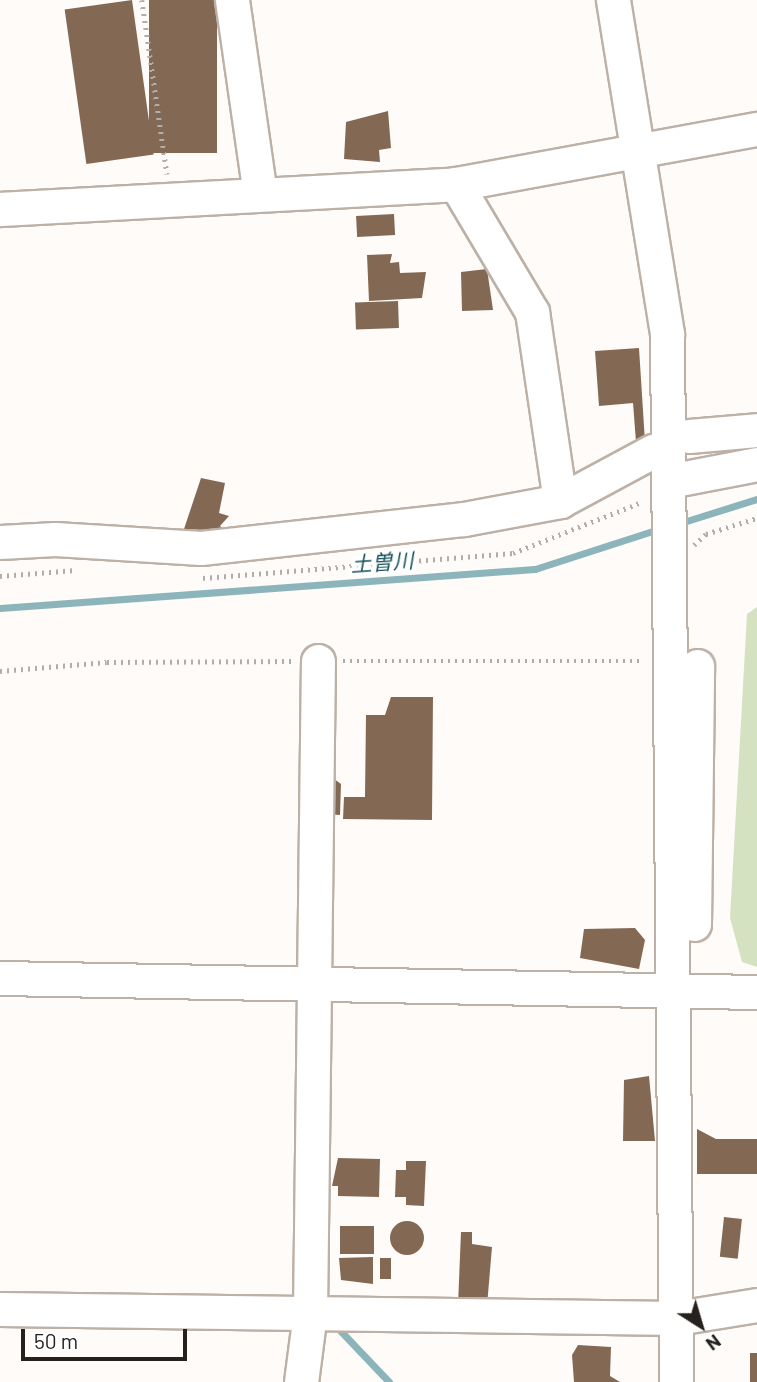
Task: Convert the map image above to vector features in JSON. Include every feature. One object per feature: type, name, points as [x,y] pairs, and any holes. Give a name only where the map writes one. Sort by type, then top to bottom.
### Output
[{"type":"street","points":[[232,0],[260,194]]},
{"type":"street","points":[[613,0],[640,150],[667,334],[668,553],[683,992]]},
{"type":"street","points":[[0,209],[456,184],[757,129]]},
{"type":"street","points":[[456,184],[531,312],[560,501]]},
{"type":"street","points":[[689,436],[757,430]]},
{"type":"street","points":[[0,542],[201,548],[464,519],[560,501],[653,451]]},
{"type":"street","points":[[669,493],[757,464]]},
{"type":"street","points":[[300,1382],[310,1313],[318,661]]},
{"type":"street","points":[[676,1382],[683,992],[697,666]]},
{"type":"street","points":[[0,978],[757,992]]},
{"type":"street","points":[[0,1309],[677,1318],[757,1305]]},
{"type":"path","points":[[142,0],[168,200]]},
{"type":"path","points":[[668,553],[706,534],[757,518]]},
{"type":"green space","points":[[757,607],[757,967],[742,962],[730,918],[747,614]]},
{"type":"building","points":[[132,0],[154,154],[86,164],[65,9]]},
{"type":"building","points":[[149,0],[217,0],[217,153],[149,153]]},
{"type":"building","points":[[388,111],[391,148],[379,150],[380,162],[344,159],[346,122]]},
{"type":"building","points":[[394,214],[395,235],[357,237],[356,216]]},
{"type":"building","points":[[392,254],[390,263],[399,262],[400,273],[426,272],[422,298],[369,301],[367,255]]},
{"type":"building","points":[[487,269],[493,310],[462,311],[461,272]]},
{"type":"building","points":[[398,301],[399,328],[356,329],[355,303]]},
{"type":"building","points":[[639,348],[645,442],[636,442],[633,403],[599,406],[595,351]]},
{"type":"building","points":[[201,478],[225,483],[219,513],[229,516],[220,526],[227,532],[184,529]]},
{"type":"building","points":[[391,697],[433,697],[432,820],[343,819],[344,797],[365,797],[366,715],[385,715]]},
{"type":"building","points":[[330,776],[341,784],[340,815],[326,814]]},
{"type":"building","points":[[635,928],[645,940],[639,969],[580,958],[584,929]]},
{"type":"building","points":[[649,1076],[655,1141],[623,1141],[624,1080]]},
{"type":"building","points":[[697,1129],[716,1139],[757,1139],[757,1174],[697,1174]]},
{"type":"building","points":[[338,1158],[380,1159],[379,1197],[338,1196],[338,1186],[332,1186]]},
{"type":"building","points":[[406,1161],[426,1161],[424,1206],[406,1205],[406,1197],[395,1197],[396,1170],[406,1170]]},
{"type":"building","points":[[724,1217],[742,1219],[738,1259],[720,1257]]},
{"type":"building","points":[[407,1221],[419,1226],[424,1238],[419,1250],[407,1255],[395,1250],[390,1238],[395,1226]]},
{"type":"building","points":[[340,1226],[374,1226],[374,1254],[340,1254]]},
{"type":"building","points":[[461,1232],[472,1232],[472,1244],[492,1247],[487,1306],[458,1305]]},
{"type":"building","points":[[373,1257],[373,1284],[341,1280],[339,1258]]},
{"type":"building","points":[[380,1258],[391,1258],[391,1279],[380,1279]]},
{"type":"building","points":[[578,1345],[611,1347],[610,1376],[620,1382],[574,1382],[572,1355]]},
{"type":"building","points":[[750,1353],[757,1353],[757,1382],[750,1382]]},
{"type":"waterway","name":"土曽川","points":[[677,524],[757,499]]},
{"type":"waterway","name":"土曽川","points":[[0,608],[535,569],[659,529]]},
{"type":"waterway","points":[[334,1324],[389,1382]]}]
